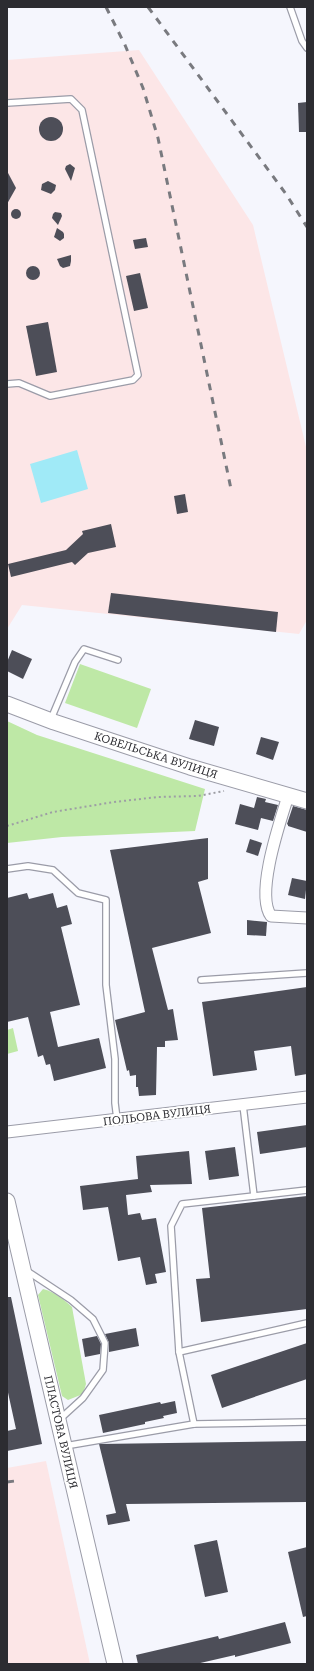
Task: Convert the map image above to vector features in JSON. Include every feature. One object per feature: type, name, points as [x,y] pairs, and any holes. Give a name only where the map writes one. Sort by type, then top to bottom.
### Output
[{"type":"main road","name":"КОВЕЛЬСЬКА ВУЛИЦЯ","points":[[7,704],[190,768],[307,801]]},
{"type":"main road","name":"ПЛАСТОВА ВУЛИЦЯ","points":[[7,1201],[115,1664]]},
{"type":"street","points":[[288,796],[268,868],[266,903],[271,916],[307,918]]},
{"type":"street","name":"ПОЛЬОВА ВУЛИЦЯ","points":[[7,1132],[307,1097]]},
{"type":"lane","points":[[290,7],[302,41],[307,48]]},
{"type":"lane","points":[[7,103],[70,99],[82,110],[138,375],[133,380],[50,396],[19,383],[7,384]]},
{"type":"lane","points":[[50,720],[75,662],[84,649],[118,660]]},
{"type":"lane","points":[[7,869],[28,866],[53,870],[78,893],[106,900],[106,985],[115,1059],[115,1103],[117,1119]]},
{"type":"lane","points":[[201,980],[307,973]]},
{"type":"lane","points":[[243,1104],[254,1196]]},
{"type":"lane","points":[[194,1424],[179,1352],[171,1226],[182,1204],[307,1190]]},
{"type":"lane","points":[[23,1269],[71,1300],[93,1319],[105,1344],[103,1370],[83,1398],[58,1420]]},
{"type":"lane","points":[[179,1352],[307,1323]]},
{"type":"lane","points":[[64,1446],[194,1424],[307,1422]]},
{"type":"path","points":[[7,826],[53,812],[114,802],[158,797],[198,796],[220,793],[242,783]]},
{"type":"shaded area","points":[[139,50],[253,225],[307,451],[307,620],[299,634],[22,605],[7,629],[7,60]]},
{"type":"shaded area","points":[[46,1461],[90,1664],[7,1664],[7,1468]]},
{"type":"green space","points":[[80,664],[151,689],[137,728],[65,703]]},
{"type":"green space","points":[[7,721],[37,735],[205,789],[195,831],[62,837],[7,843]]},
{"type":"green space","points":[[13,1028],[18,1051],[7,1054],[7,1030]]},
{"type":"green space","points":[[43,1289],[55,1294],[72,1307],[86,1384],[83,1394],[68,1400],[62,1396],[38,1295]]},
{"type":"water","points":[[77,450],[88,489],[41,503],[30,464]]},
{"type":"building","points":[[307,102],[307,132],[299,132],[298,103]]},
{"type":"building","points":[[51,117],[60,120],[63,129],[60,138],[51,141],[42,138],[39,129],[42,120]]},
{"type":"building","points":[[70,164],[75,168],[71,181],[65,169],[66,166]]},
{"type":"building","points":[[7,171],[16,188],[7,204]]},
{"type":"building","points":[[48,181],[56,185],[55,190],[51,194],[41,190],[42,184]]},
{"type":"building","points":[[14,209],[18,209],[20,210],[20,218],[14,219],[11,216],[11,212]]},
{"type":"building","points":[[55,212],[61,213],[62,216],[58,225],[52,218]]},
{"type":"building","points":[[57,228],[64,234],[64,238],[60,241],[54,237]]},
{"type":"building","points":[[146,238],[148,247],[135,249],[133,240]]},
{"type":"building","points":[[71,255],[70,266],[63,268],[60,266],[57,259]]},
{"type":"building","points":[[33,266],[38,268],[40,273],[38,278],[33,280],[28,278],[26,273],[28,268]]},
{"type":"building","points":[[140,273],[148,308],[134,311],[126,276]]},
{"type":"building","points":[[48,322],[57,372],[36,376],[26,326]]},
{"type":"building","points":[[185,494],[188,512],[177,514],[174,496]]},
{"type":"building","points":[[111,524],[116,547],[88,553],[75,565],[72,562],[11,577],[8,564],[66,550],[83,534],[82,531]]},
{"type":"building","points":[[111,593],[278,612],[276,632],[108,613]]},
{"type":"building","points":[[12,650],[32,659],[23,679],[7,671],[7,662]]},
{"type":"building","points":[[195,720],[219,727],[214,746],[189,739]]},
{"type":"building","points":[[261,737],[279,742],[273,760],[256,754]]},
{"type":"building","points":[[257,797],[266,799],[265,802],[278,805],[273,821],[261,818],[258,830],[235,824],[240,804],[254,808]]},
{"type":"building","points":[[293,806],[307,810],[307,832],[288,826],[287,824]]},
{"type":"building","points":[[208,838],[208,879],[198,882],[211,933],[152,948],[168,1010],[173,1009],[178,1040],[165,1041],[165,1047],[157,1047],[156,1095],[139,1096],[138,1087],[136,1087],[136,1075],[130,1076],[129,1070],[127,1071],[115,1020],[145,1012],[110,850]]},
{"type":"building","points":[[250,839],[262,843],[258,856],[246,852]]},
{"type":"building","points":[[292,878],[307,881],[305,899],[288,895]]},
{"type":"building","points":[[27,893],[29,899],[53,893],[57,908],[67,905],[72,924],[61,927],[80,1005],[50,1012],[58,1047],[99,1038],[106,1068],[54,1081],[50,1064],[46,1065],[43,1055],[38,1057],[28,1017],[7,1022],[7,898]]},
{"type":"building","points":[[247,920],[267,922],[266,936],[247,935]]},
{"type":"building","points":[[307,987],[307,1074],[295,1076],[291,1046],[254,1051],[257,1070],[213,1076],[202,1002]]},
{"type":"building","points":[[307,1125],[307,1147],[260,1154],[257,1132]]},
{"type":"building","points":[[235,1147],[239,1176],[209,1180],[205,1151]]},
{"type":"building","points":[[189,1151],[192,1184],[150,1185],[152,1192],[126,1195],[128,1215],[140,1213],[142,1220],[156,1218],[166,1272],[155,1274],[157,1283],[146,1285],[140,1257],[118,1261],[108,1207],[83,1210],[80,1186],[138,1179],[136,1156]]},
{"type":"building","points":[[307,1196],[307,1309],[201,1322],[196,1279],[210,1278],[202,1208]]},
{"type":"building","points":[[7,1297],[11,1297],[42,1444],[7,1451],[7,1431],[16,1429],[7,1388]]},
{"type":"building","points":[[136,1328],[139,1346],[109,1352],[109,1343],[105,1334]]},
{"type":"building","points":[[97,1336],[101,1344],[100,1354],[85,1357],[82,1339]]},
{"type":"building","points":[[307,1343],[307,1379],[222,1408],[211,1375]]},
{"type":"building","points":[[175,1401],[177,1413],[163,1416],[164,1418],[145,1422],[145,1424],[103,1433],[99,1415],[160,1402],[161,1404]]},
{"type":"building","points":[[307,1441],[307,1502],[126,1504],[130,1521],[108,1525],[106,1515],[116,1513],[99,1444]]},
{"type":"building","points":[[217,1540],[228,1592],[205,1597],[194,1545]]},
{"type":"building","points":[[307,1547],[307,1616],[303,1617],[288,1552]]},
{"type":"building","points":[[285,1622],[291,1643],[235,1657],[235,1655],[196,1664],[138,1664],[136,1655],[218,1636],[219,1639]]},
{"type":"railway","points":[[106,7],[125,45],[143,88],[158,138],[231,489]]},
{"type":"railway","points":[[148,7],[286,194],[307,227]]},
{"type":"railway","points":[[7,1482],[15,1481]]}]
